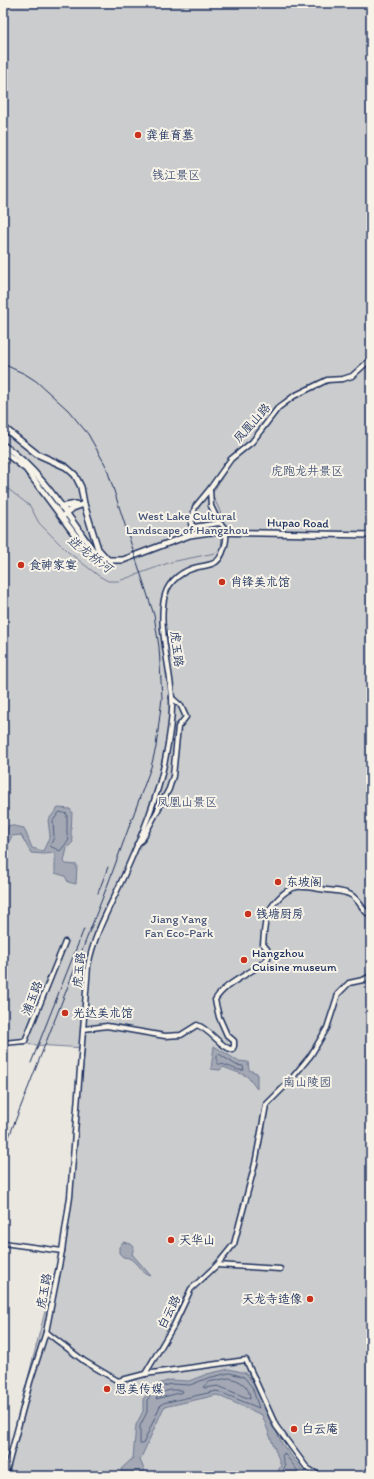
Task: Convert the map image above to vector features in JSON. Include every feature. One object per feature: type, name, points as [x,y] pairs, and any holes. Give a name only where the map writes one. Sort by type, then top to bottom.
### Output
[{"type":"main road","points":[[3,427],[37,454],[66,467],[75,475],[81,487],[83,503],[98,549],[109,560]]},
{"type":"main road","points":[[3,445],[14,452],[31,468],[61,507],[64,515]]},
{"type":"main road","points":[[3,451],[26,469],[95,553],[109,560]]},
{"type":"main road","points":[[61,507],[83,503]]},
{"type":"main road","points":[[64,515],[83,503]]},
{"type":"main road","name":"Hupao Road","points":[[109,560],[123,560],[146,550],[190,535],[226,531],[371,535]]},
{"type":"street","name":"凤凰山路","points":[[220,523],[197,527],[191,524],[195,507],[231,459],[244,449],[273,414],[294,396],[327,380],[343,379],[352,376],[371,358]]},
{"type":"street","points":[[211,487],[211,506],[226,531]]},
{"type":"street","name":"虎玉路","points":[[5,1476],[30,1382],[46,1332],[62,1251],[70,1197],[88,966],[91,947],[98,927],[126,871],[156,796],[165,760],[172,698],[162,610],[166,592],[178,576],[188,570],[214,563],[221,557],[226,531]]},
{"type":"street","points":[[136,845],[142,840],[149,827],[169,789],[173,776],[178,727],[186,717],[181,706],[172,698]]},
{"type":"street","points":[[84,1029],[107,1026],[165,1036],[181,1035],[197,1025],[204,1028],[226,1048],[232,1050],[234,1042],[227,1035],[219,1017],[215,1000],[222,992],[261,965],[268,958],[267,949],[263,944],[264,928],[267,916],[279,898],[297,887],[341,892],[350,894],[357,899],[367,913],[371,913]]},
{"type":"street","name":"浦玉路","points":[[3,1043],[25,1041],[65,942]]},
{"type":"street","name":"白云路","points":[[145,1374],[174,1326],[191,1289],[217,1265],[234,1244],[255,1164],[266,1105],[288,1083],[311,1055],[327,1028],[338,994],[349,983],[363,980],[371,976]]},
{"type":"street","points":[[3,1243],[62,1251]]},
{"type":"street","points":[[217,1265],[280,1269]]},
{"type":"street","points":[[46,1332],[84,1361],[118,1380],[145,1374],[246,1360],[276,1426],[306,1468],[320,1476]]},
{"type":"green space","name":"凤凰山景区","points":[[3,3],[371,3],[371,1476],[3,1476],[64,1237],[85,1048],[3,1043]]},
{"type":"water","points":[[58,808],[70,809],[72,812],[71,834],[73,842],[67,848],[64,862],[66,864],[77,865],[76,884],[68,882],[65,876],[55,873],[55,853],[31,853],[21,835],[12,836],[3,854],[3,837],[9,825],[24,828],[32,848],[43,851],[50,836],[48,820]]},
{"type":"water","points":[[3,854],[6,873],[3,877]]},
{"type":"water","points":[[214,1046],[238,1061],[248,1062],[249,1070],[257,1073],[257,1089],[247,1076],[223,1067],[220,1070],[211,1069]]},
{"type":"water","points":[[123,1242],[131,1244],[134,1247],[132,1254],[151,1276],[147,1275],[135,1262],[123,1257],[119,1253],[119,1247]]},
{"type":"water","points":[[229,1369],[246,1373],[255,1385],[282,1444],[307,1476],[276,1476],[281,1465],[262,1415],[217,1395],[164,1407],[140,1460],[147,1476],[123,1476],[121,1469],[133,1458],[136,1425],[143,1411],[143,1399],[155,1385],[170,1380],[189,1381],[207,1374]]},
{"type":"waterway","points":[[325,383],[340,382]]},
{"type":"waterway","points":[[278,412],[283,407]]},
{"type":"waterway","points":[[238,456],[252,444]]},
{"type":"waterway","points":[[230,464],[234,459]]},
{"type":"waterway","points":[[221,522],[220,511],[212,494],[227,469]]},
{"type":"waterway","name":"进龙桥河","points":[[3,485],[30,506],[39,523],[68,552],[99,576],[108,581],[119,581],[171,562],[215,553],[221,548],[222,535]]},
{"type":"railway","points":[[3,364],[36,381],[68,410],[88,434],[106,466],[154,615],[159,647],[162,698],[156,747],[151,767],[108,884],[3,1152]]},
{"type":"railway","points":[[98,893],[108,867]]},
{"type":"railway","points":[[31,1063],[84,929]]},
{"type":"place","name":"龚隹育墓","points":[[138,135]]},
{"type":"place","name":"食神家宴","points":[[21,565]]},
{"type":"place","name":"肖锋美术馆","points":[[222,582]]},
{"type":"place","name":"东坡阁","points":[[278,882]]},
{"type":"place","name":"钱塘厨房","points":[[248,914]]},
{"type":"place","name":"Hangzhou Cuisine museum","points":[[244,960]]},
{"type":"place","name":"光达美术馆","points":[[65,1013]]},
{"type":"place","name":"天华山","points":[[171,1240]]},
{"type":"place","name":"天龙寺造像","points":[[310,1299]]},
{"type":"place","name":"思美传媒","points":[[107,1389]]},
{"type":"place","name":"白云庵","points":[[294,1429]]},
{"type":"park label","name":"钱江景区","points":[[176,175]]},
{"type":"park label","name":"虎跑龙井景区","points":[[307,471]]},
{"type":"park label","name":"West Lake Cultural Landscape of Hangzhou","points":[[187,523]]},
{"type":"park label","name":"Jiang Yang Fan Eco-Park","points":[[179,926]]},
{"type":"park label","name":"南山陵园","points":[[307,1082]]}]
